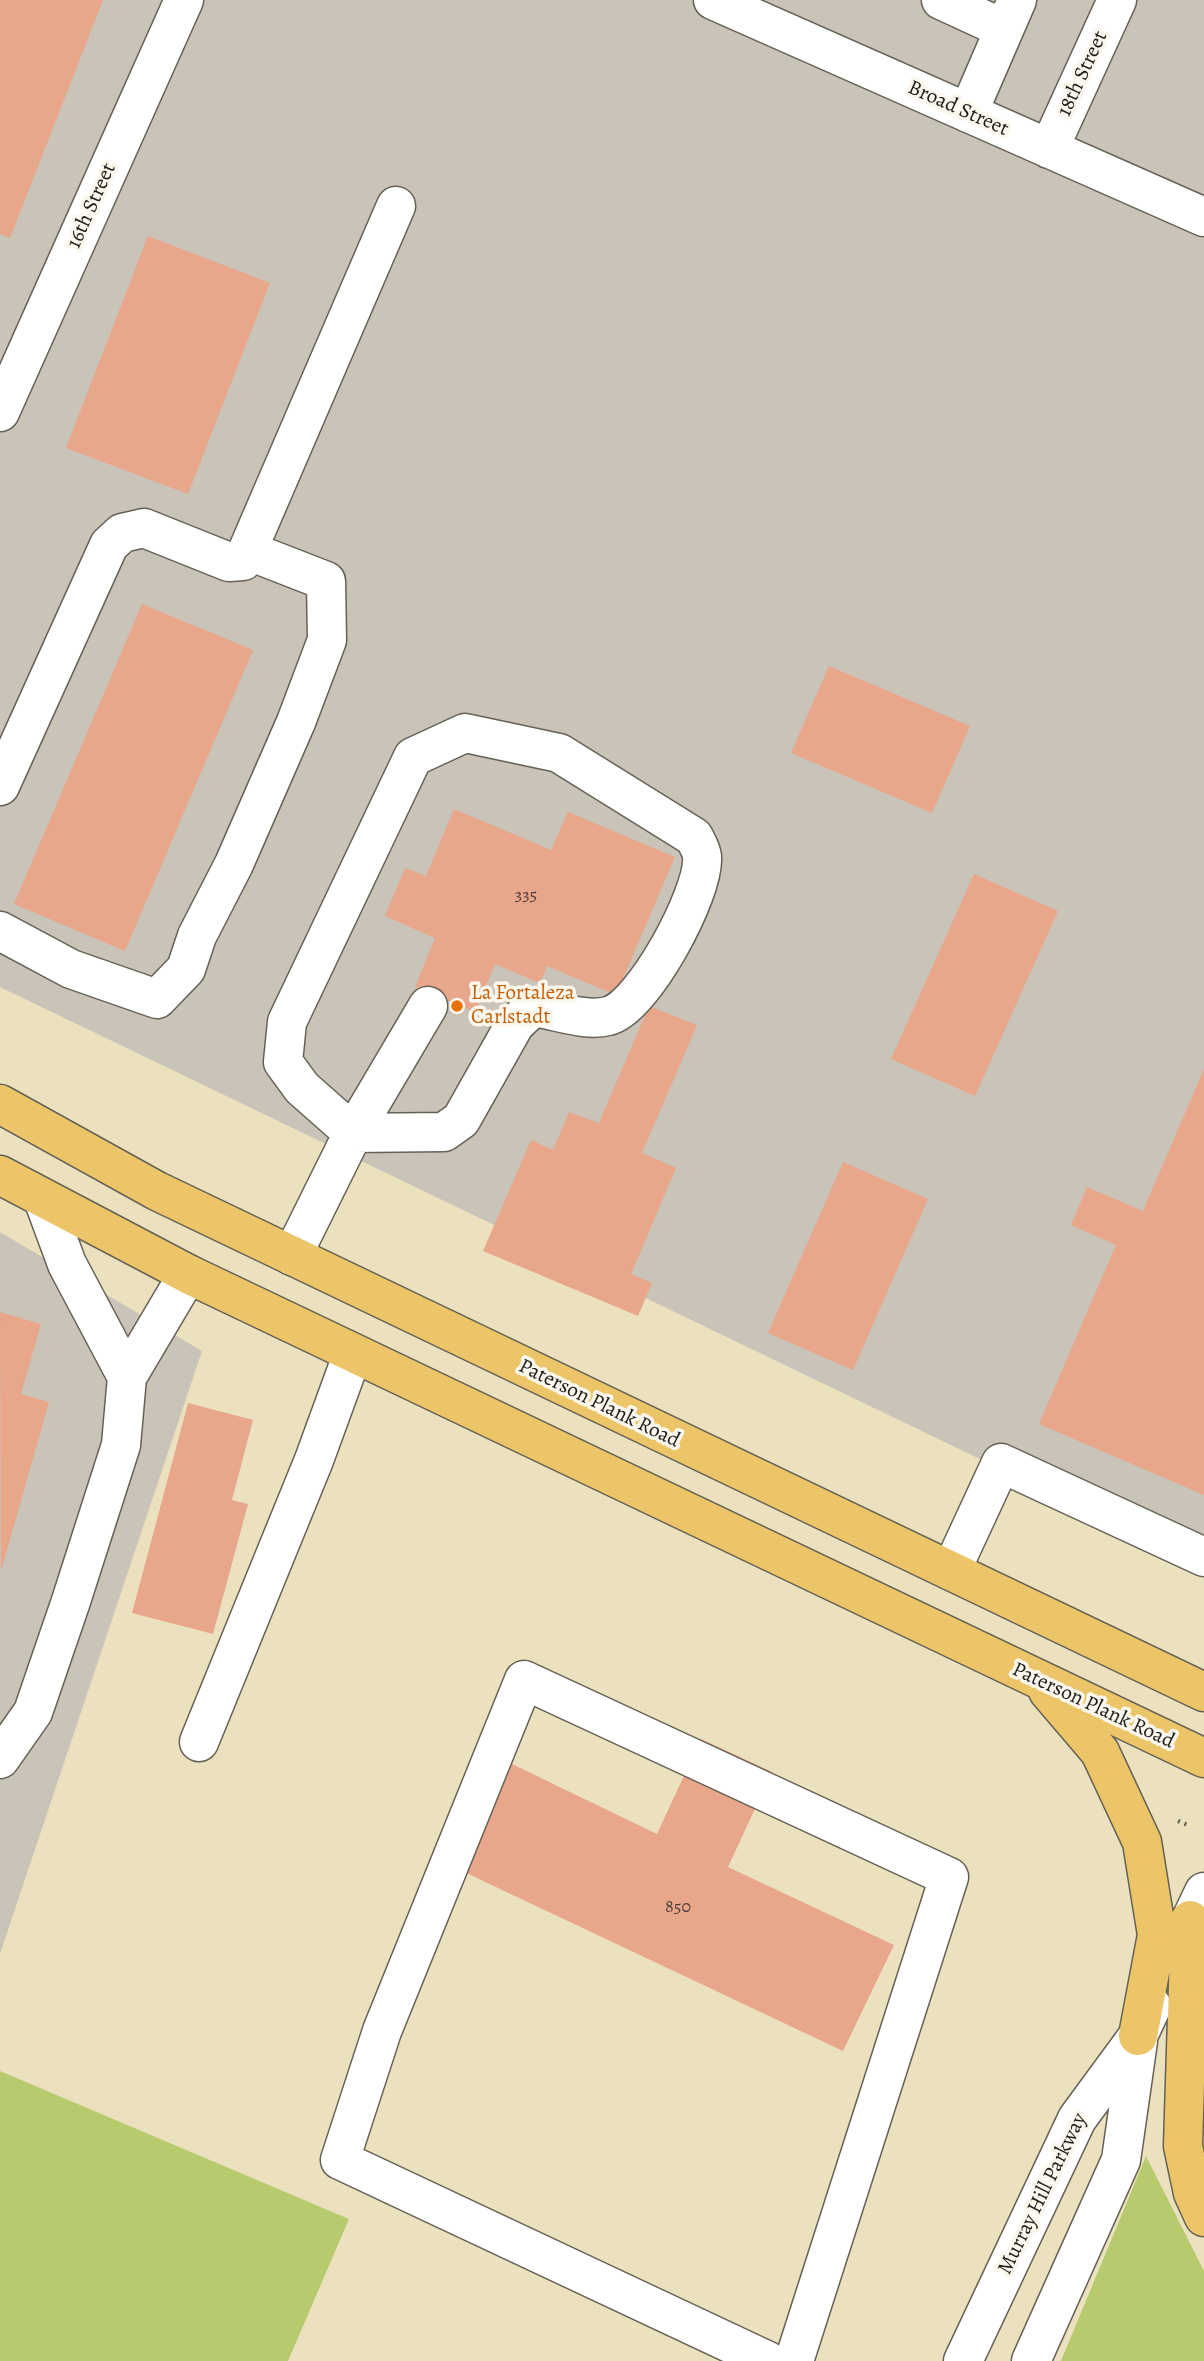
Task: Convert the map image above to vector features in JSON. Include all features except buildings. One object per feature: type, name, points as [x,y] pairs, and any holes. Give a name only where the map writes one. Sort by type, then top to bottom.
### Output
[{"type":"main road","name":"Paterson Plank Road","points":[[0,1104],[157,1191],[1204,1692]]},
{"type":"main road","name":"Paterson Plank Road","points":[[0,1175],[187,1274],[1204,1758]]},
{"type":"main road","points":[[1040,1681],[1100,1752],[1142,1842],[1157,1936],[1138,2036]]},
{"type":"main road","points":[[1197,1906],[1183,2146],[1193,2193],[1204,2217]]},
{"type":"street","name":"16th Street","points":[[0,412],[184,0]]},
{"type":"street","name":"Broad Street","points":[[713,0],[1204,217]]},
{"type":"street","points":[[941,0],[1011,15],[968,113]]},
{"type":"street","name":"18th Street","points":[[1049,149],[1117,0]]},
{"type":"street","points":[[0,786],[109,545],[122,533],[144,528],[229,562],[243,561],[396,206]]},
{"type":"street","points":[[0,931],[71,969],[157,999],[186,969],[197,936],[234,864],[296,722],[327,640],[326,581],[249,551]]},
{"type":"street","points":[[465,733],[559,753],[694,837],[702,857],[696,890],[653,976],[634,998],[610,1016],[586,1017],[533,1007],[515,1024],[461,1120],[444,1132],[353,1133],[302,1088],[283,1062],[287,1023],[413,757],[465,733]]},
{"type":"street","points":[[292,1256],[353,1133],[428,1006]]},
{"type":"street","points":[[43,1199],[67,1264],[127,1377]]},
{"type":"street","points":[[3,1750],[33,1712],[121,1445],[127,1377],[187,1274]]},
{"type":"street","points":[[199,1742],[314,1460],[353,1353]]},
{"type":"street","points":[[951,1571],[1001,1463],[1204,1557]]},
{"type":"street","points":[[768,2361],[340,2160],[382,2031],[524,1680],[949,1877],[793,2361]]},
{"type":"street","name":"Murray Hill Parkway","points":[[963,2361],[1077,2119],[1138,2036],[1197,1906]]},
{"type":"street","name":"Murray Hill Parkway","points":[[1031,2361],[1121,2160],[1138,2036]]},
{"type":"shaded area","points":[[0,0],[1204,0],[1204,1567],[0,987]]},
{"type":"shaded area","points":[[0,1232],[202,1351],[0,1954]]},
{"type":"green space","points":[[0,2071],[349,2219],[288,2361],[0,2361]]},
{"type":"green space","points":[[1146,2156],[1204,2271],[1204,2361],[1061,2361]]},
{"type":"place","name":"La Fortaleza Carlstadt","points":[[457,1006]]}]
